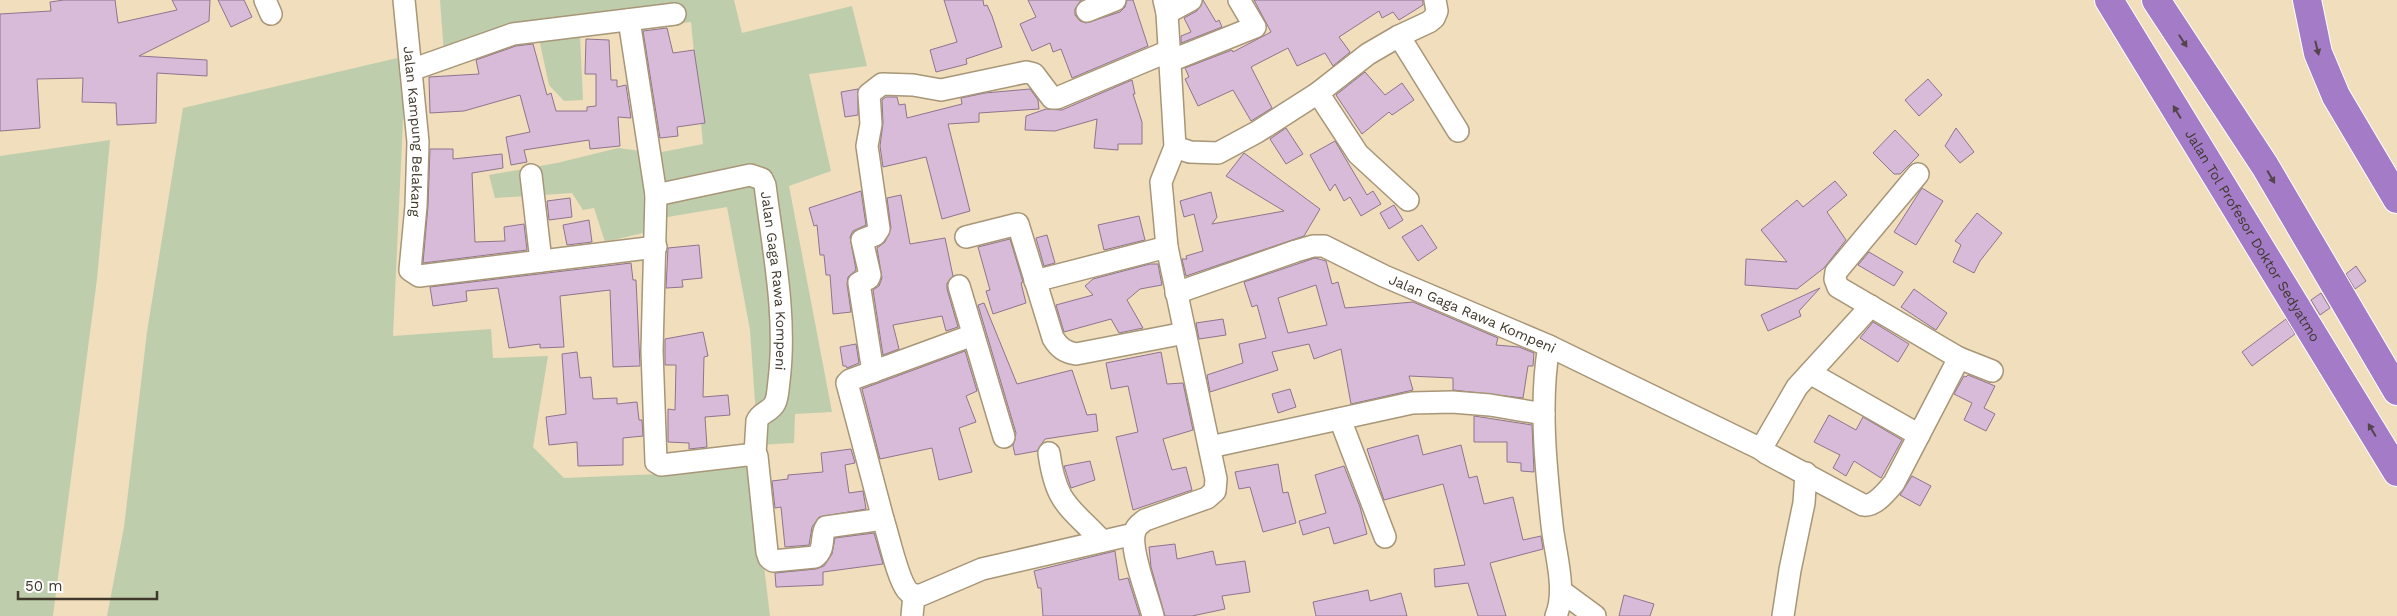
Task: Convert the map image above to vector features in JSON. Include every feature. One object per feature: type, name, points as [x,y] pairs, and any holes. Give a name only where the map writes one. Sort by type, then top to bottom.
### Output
[{"type":"highway","name":"Jalan Tol Profesor Doktor Sedyatmo","points":[[2109,0],[2397,472]]},
{"type":"highway","points":[[2156,0],[2265,166],[2397,391]]},
{"type":"highway","points":[[2308,0],[2318,53],[2336,96],[2397,199]]},
{"type":"highway","points":[[2364,334],[2397,376]]},
{"type":"street","name":"Jalan Kampung Belakang","points":[[404,0],[418,142],[416,206],[409,263],[410,270],[419,276],[541,261]]},
{"type":"street","points":[[1087,11],[1115,0]]},
{"type":"street","points":[[1153,616],[1134,546],[1134,534],[1138,526],[1146,520],[1207,498],[1215,491],[1216,479],[1167,247],[1161,182],[1175,147],[1166,6],[1191,0]]},
{"type":"street","points":[[873,372],[859,283],[869,278],[870,275],[862,240],[875,235],[879,229],[867,146],[871,124],[869,94],[882,84],[913,85],[941,90],[1026,72],[1034,74],[1052,98],[1057,98],[1255,27],[1239,0]]},
{"type":"street","points":[[1175,147],[1190,152],[1218,153],[1318,93],[1368,54],[1434,18],[1437,11],[1435,0]]},
{"type":"street","points":[[410,63],[513,34],[675,14]]},
{"type":"street","points":[[629,20],[656,195],[652,351],[656,462],[662,465],[755,454]]},
{"type":"street","points":[[1399,36],[1458,131]]},
{"type":"street","points":[[1318,93],[1358,154],[1408,200]]},
{"type":"street","points":[[1918,174],[1836,272],[1835,279],[1838,287],[1959,358],[1992,371]]},
{"type":"street","points":[[531,176],[541,261],[656,247]]},
{"type":"street","name":"Jalan Gaga Rawa Kompeni","points":[[656,195],[750,176],[762,178],[765,185],[781,309],[782,360],[774,406],[758,417],[757,421],[755,454],[757,456],[769,558],[773,561],[815,557],[822,549],[826,527],[883,519]]},
{"type":"street","points":[[966,237],[1018,224],[1053,338],[1059,348],[1068,352],[1076,354],[1185,333]]},
{"type":"street","name":"Jalan Gaga Rawa Kompeni","points":[[1176,293],[1296,251],[1313,246],[1324,246],[1384,276],[1549,346],[1761,449],[1867,506],[1884,494],[1894,483],[1919,434]]},
{"type":"street","points":[[1035,281],[1167,247]]},
{"type":"street","points":[[959,286],[1004,437]]},
{"type":"street","points":[[1761,449],[1797,387],[1871,306]]},
{"type":"street","points":[[913,606],[908,590],[902,580],[883,519],[847,383],[850,380],[973,335]]},
{"type":"street","points":[[1549,346],[1544,372],[1544,414],[1552,524],[1561,590],[1560,606],[1556,616]]},
{"type":"street","points":[[1810,373],[1919,434],[1959,358]]},
{"type":"street","points":[[1210,448],[1412,403],[1490,405],[1544,414]]},
{"type":"street","points":[[1340,419],[1386,537]]},
{"type":"street","points":[[1049,453],[1052,477],[1061,498],[1102,541]]},
{"type":"street","points":[[1783,616],[1806,489],[1806,473]]},
{"type":"street","points":[[913,606],[921,596],[982,569],[1134,534]]},
{"type":"street","points":[[1561,590],[1595,616]]},
{"type":"green space","points":[[440,0],[734,0],[742,33],[852,6],[867,66],[809,74],[831,171],[789,186],[832,412],[795,414],[794,443],[758,445],[750,330],[727,207],[656,219],[643,233],[605,242],[594,208],[583,210],[572,193],[495,198],[489,175],[557,163],[618,148],[657,153],[703,144],[691,22],[580,35],[583,100],[564,101],[549,85],[538,34],[444,54]]},
{"type":"green space","points":[[406,56],[393,336],[491,329],[493,358],[548,356],[533,447],[564,478],[659,474],[751,458],[770,616],[107,616],[124,527],[147,332],[183,108]]},
{"type":"green space","points":[[110,140],[97,279],[53,616],[0,616],[0,156]]},
{"type":"building","points":[[64,0],[115,0],[118,23],[177,10],[172,0],[210,0],[209,21],[139,56],[207,60],[207,76],[157,73],[156,123],[117,125],[116,103],[82,102],[83,78],[37,79],[40,128],[0,131],[0,14],[51,11],[50,2]]},
{"type":"building","points":[[218,0],[244,0],[252,17],[231,27]]},
{"type":"building","points":[[944,0],[983,0],[984,6],[987,5],[992,16],[1002,47],[966,59],[967,64],[936,72],[930,50],[957,42]]},
{"type":"building","points":[[1028,0],[1081,0],[1075,9],[1075,15],[1080,21],[1086,23],[1120,12],[1125,7],[1127,0],[1133,0],[1148,46],[1072,78],[1061,49],[1053,52],[1050,43],[1032,51],[1020,24],[1036,17]]},
{"type":"building","points":[[1203,0],[1216,22],[1219,20],[1222,27],[1181,43],[1181,36],[1191,32],[1184,18],[1197,11]]},
{"type":"building","points":[[1254,0],[1423,0],[1423,5],[1399,20],[1393,12],[1382,18],[1379,11],[1339,37],[1350,52],[1333,66],[1325,53],[1297,66],[1288,48],[1251,67],[1272,108],[1251,121],[1233,90],[1198,106],[1185,79],[1189,77],[1185,68],[1232,50],[1233,52],[1271,32]]},
{"type":"building","points":[[667,28],[673,53],[694,50],[705,123],[677,127],[678,136],[660,138],[643,31]]},
{"type":"building","points":[[586,39],[609,40],[611,80],[617,80],[617,87],[626,85],[631,118],[618,117],[620,146],[590,149],[589,140],[524,150],[527,162],[511,165],[506,137],[530,132],[520,95],[464,111],[430,113],[429,77],[479,74],[476,60],[516,46],[533,44],[547,95],[551,93],[556,111],[587,111],[587,107],[596,106],[596,74],[585,74]]},
{"type":"building","points":[[1365,72],[1385,95],[1402,83],[1414,100],[1392,115],[1389,112],[1362,134],[1336,95]]},
{"type":"building","points":[[1928,79],[1942,95],[1919,116],[1905,100]]},
{"type":"building","points":[[1132,80],[1135,94],[1133,94],[1142,122],[1142,144],[1118,144],[1118,150],[1094,148],[1097,119],[1055,131],[1025,130],[1026,116],[1046,109],[1062,110]]},
{"type":"building","points":[[858,89],[858,115],[845,117],[841,92]]},
{"type":"building","points":[[1030,89],[1038,100],[1039,109],[979,113],[979,122],[948,124],[970,211],[942,219],[926,157],[883,167],[880,146],[883,123],[882,100],[886,97],[897,97],[899,105],[905,104],[907,118],[962,104],[961,98],[985,93]]},
{"type":"building","points":[[1286,128],[1303,154],[1286,164],[1270,139]]},
{"type":"building","points":[[1956,128],[1974,152],[1960,163],[1945,146]]},
{"type":"building","points":[[1895,130],[1919,155],[1900,174],[1894,174],[1873,153]]},
{"type":"building","points":[[1335,141],[1367,195],[1373,191],[1381,204],[1361,216],[1350,197],[1344,201],[1335,184],[1330,191],[1310,155]]},
{"type":"building","points":[[430,149],[453,149],[453,159],[502,154],[503,168],[472,173],[475,242],[505,241],[504,227],[524,224],[527,250],[423,263]]},
{"type":"building","points":[[1244,153],[1320,209],[1304,236],[1186,276],[1182,259],[1187,259],[1186,256],[1203,251],[1194,214],[1184,217],[1180,201],[1211,192],[1217,217],[1212,224],[1284,211],[1226,176]]},
{"type":"building","points":[[1835,181],[1847,195],[1827,212],[1846,240],[1824,268],[1797,289],[1745,285],[1746,259],[1787,262],[1761,230],[1797,200],[1803,207]]},
{"type":"building","points":[[1922,188],[1943,201],[1916,245],[1894,232]]},
{"type":"building","points":[[861,191],[866,225],[853,231],[850,237],[856,270],[848,277],[847,284],[851,312],[833,314],[830,275],[826,275],[824,255],[820,255],[817,225],[814,226],[809,208]]},
{"type":"building","points":[[901,195],[910,244],[945,238],[953,276],[947,283],[947,289],[958,327],[946,331],[942,316],[893,325],[899,349],[883,355],[873,290],[879,286],[882,278],[877,248],[885,242],[891,228],[887,198]]},
{"type":"building","points":[[570,198],[572,217],[549,220],[547,201]]},
{"type":"building","points":[[1394,205],[1403,220],[1389,229],[1380,213]]},
{"type":"building","points":[[1977,213],[2002,233],[1980,261],[1974,273],[1953,262],[1961,245],[1955,241]]},
{"type":"building","points":[[1139,216],[1145,240],[1104,250],[1098,225]]},
{"type":"building","points":[[589,220],[592,242],[567,245],[563,225]]},
{"type":"building","points":[[1422,225],[1437,248],[1418,261],[1402,237]]},
{"type":"building","points":[[1047,235],[1055,263],[1044,266],[1036,238]]},
{"type":"building","points":[[1010,239],[1023,282],[1021,283],[1026,303],[993,314],[986,291],[990,290],[978,247]]},
{"type":"building","points":[[699,245],[702,278],[682,280],[683,287],[666,288],[668,248]]},
{"type":"building","points":[[1869,252],[1903,272],[1894,286],[1858,265]]},
{"type":"building","points":[[1315,258],[1326,261],[1332,284],[1338,282],[1345,308],[1413,302],[1498,338],[1496,345],[1519,347],[1534,353],[1533,366],[1528,366],[1523,398],[1453,390],[1453,378],[1409,376],[1413,390],[1351,404],[1341,349],[1314,359],[1309,344],[1272,352],[1278,370],[1210,392],[1207,375],[1243,363],[1239,344],[1266,338],[1257,305],[1252,307],[1244,282]],"holes":[[[1316,285],[1327,325],[1288,333],[1278,298]]]},
{"type":"building","points":[[631,263],[633,280],[636,280],[640,366],[613,367],[610,290],[560,296],[564,347],[540,348],[540,344],[509,348],[498,288],[466,291],[467,301],[433,306],[430,287]]},
{"type":"building","points":[[1150,264],[1158,264],[1162,285],[1140,289],[1127,300],[1143,328],[1119,333],[1111,319],[1064,332],[1056,305],[1093,295],[1085,286],[1093,279]]},
{"type":"building","points":[[2356,266],[2366,281],[2355,289],[2346,274]]},
{"type":"building","points":[[1820,288],[1799,311],[1801,316],[1768,331],[1761,315]]},
{"type":"building","points":[[1914,289],[1947,313],[1936,330],[1901,307]]},
{"type":"building","points":[[2321,293],[2330,308],[2320,315],[2311,300]]},
{"type":"building","points":[[984,303],[1017,384],[1072,370],[1087,415],[1096,414],[1098,431],[1045,439],[1037,451],[1015,455],[1013,446],[1016,433],[978,305]]},
{"type":"building","points":[[1223,319],[1226,335],[1199,339],[1196,323]]},
{"type":"building","points":[[2286,319],[2295,334],[2252,366],[2242,352]]},
{"type":"building","points":[[1873,322],[1909,344],[1898,362],[1860,338]]},
{"type":"building","points":[[703,332],[708,356],[704,357],[703,397],[728,395],[730,415],[705,417],[707,447],[689,449],[689,443],[668,442],[668,409],[675,410],[676,365],[665,365],[665,339]]},
{"type":"building","points":[[856,344],[859,363],[847,368],[843,366],[840,347]]},
{"type":"building","points":[[965,351],[977,391],[966,396],[976,422],[959,428],[972,472],[939,480],[932,448],[880,459],[862,389]]},
{"type":"building","points":[[577,352],[580,378],[591,377],[593,399],[617,398],[617,404],[637,402],[639,420],[642,420],[643,436],[623,438],[623,465],[578,466],[577,442],[549,445],[546,417],[566,414],[562,354]]},
{"type":"building","points":[[1161,352],[1167,384],[1183,383],[1193,430],[1163,439],[1172,470],[1186,467],[1192,490],[1133,510],[1116,437],[1138,432],[1128,386],[1111,389],[1106,363]]},
{"type":"building","points":[[1968,375],[1995,386],[1984,408],[1995,414],[1986,431],[1964,420],[1972,403],[1954,394],[1964,376]]},
{"type":"building","points":[[1290,389],[1296,407],[1278,413],[1272,394]]},
{"type":"building","points":[[1829,415],[1856,430],[1863,417],[1902,440],[1881,478],[1854,461],[1846,476],[1833,468],[1840,455],[1814,442]]},
{"type":"building","points":[[1474,416],[1532,425],[1534,472],[1521,471],[1521,463],[1507,462],[1507,442],[1474,442]]},
{"type":"building","points":[[1418,435],[1423,455],[1461,445],[1469,478],[1477,476],[1484,504],[1513,497],[1523,540],[1541,536],[1543,549],[1490,563],[1506,616],[1478,616],[1468,583],[1435,587],[1434,569],[1465,565],[1443,484],[1384,500],[1367,449]]},
{"type":"building","points":[[851,449],[855,463],[845,465],[849,493],[863,491],[866,509],[819,517],[812,527],[809,545],[785,547],[781,507],[775,508],[772,481],[788,479],[788,475],[823,472],[821,453]]},
{"type":"building","points":[[1090,461],[1095,480],[1071,488],[1064,466]]},
{"type":"building","points":[[1278,464],[1283,493],[1288,492],[1296,523],[1263,532],[1250,487],[1239,489],[1235,472]]},
{"type":"building","points":[[1344,466],[1360,507],[1367,534],[1334,544],[1329,527],[1303,535],[1299,521],[1326,513],[1315,475]]},
{"type":"building","points":[[1912,476],[1931,486],[1920,506],[1900,495]]},
{"type":"building","points":[[874,533],[883,564],[823,572],[823,585],[776,587],[775,573],[816,569],[824,566],[832,554],[835,538]]},
{"type":"building","points":[[1175,544],[1177,559],[1213,551],[1216,565],[1245,561],[1250,592],[1222,596],[1225,609],[1192,616],[1165,616],[1151,567],[1149,547]]},
{"type":"building","points":[[1115,551],[1119,580],[1128,578],[1140,616],[1043,616],[1041,588],[1038,588],[1034,571]]},
{"type":"building","points":[[1368,590],[1370,601],[1401,593],[1407,616],[1316,616],[1313,602]]},
{"type":"building","points":[[1624,595],[1654,604],[1650,616],[1619,616]]}]
